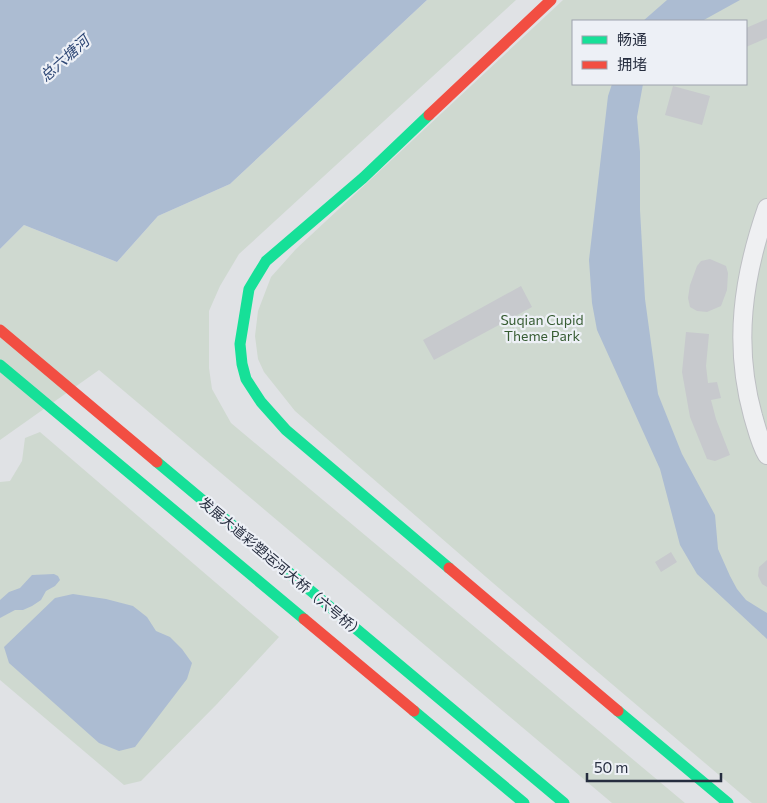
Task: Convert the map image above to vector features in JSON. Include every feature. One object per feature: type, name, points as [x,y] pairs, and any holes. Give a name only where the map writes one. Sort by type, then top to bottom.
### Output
[{"type":"main road","points":[[551,0],[363,178],[266,261],[249,289],[240,344],[242,364],[246,379],[261,402],[286,430],[728,803]]},
{"type":"main road","name":"发展大道彩塑运河大桥（六号桥）","points":[[0,330],[564,803]]},
{"type":"main road","name":"发展大道彩塑运河大桥（六号桥）","points":[[0,365],[524,803]]},
{"type":"street","points":[[767,208],[759,231],[744,298],[742,354],[746,391],[761,444],[767,455]]},
{"type":"green space","points":[[427,0],[516,0],[239,254],[220,286],[209,311],[209,368],[212,389],[231,423],[685,803],[612,803],[99,370],[0,440],[0,249],[24,225],[117,262],[158,216],[230,184]]},
{"type":"green space","name":"Suqian Cupid Theme Park","points":[[563,0],[767,0],[767,803],[752,803],[493,583],[295,411],[264,372],[258,359],[255,336],[258,311],[271,277],[296,249]]},
{"type":"green space","points":[[40,432],[279,637],[217,704],[141,781],[124,785],[0,680],[0,482],[10,481],[22,461],[25,438]]},
{"type":"water","name":"总六塘河","points":[[0,0],[427,0],[230,184],[158,216],[117,262],[24,225],[0,249]]},
{"type":"water","points":[[667,0],[740,0],[704,20],[644,20]]},
{"type":"water","points":[[612,85],[643,85],[637,117],[640,152],[640,210],[645,299],[658,394],[682,454],[715,515],[718,549],[730,576],[746,600],[767,613],[767,639],[697,574],[680,545],[660,469],[597,330],[592,303],[589,260],[608,96]]},
{"type":"water","points":[[54,574],[60,580],[55,586],[46,591],[41,600],[23,610],[15,610],[0,618],[0,600],[9,592],[20,588],[32,575]]},
{"type":"water","points":[[73,594],[106,599],[133,606],[147,617],[156,631],[170,637],[192,663],[187,679],[135,747],[119,751],[99,743],[9,663],[4,647],[55,598]]},
{"type":"building","points":[[767,19],[767,38],[747,47],[747,28]]},
{"type":"building","points":[[673,86],[710,96],[702,125],[665,115]]},
{"type":"building","points":[[710,259],[726,266],[728,273],[727,290],[721,306],[707,312],[697,311],[690,307],[688,298],[690,285],[697,266],[701,261]]},
{"type":"building","points":[[521,286],[532,307],[434,360],[423,340]]},
{"type":"building","points":[[686,332],[709,334],[706,366],[708,383],[717,382],[721,398],[711,400],[730,455],[715,461],[707,459],[690,417],[682,372]]},
{"type":"building","points":[[671,552],[677,562],[661,572],[655,562]]},
{"type":"building","points":[[767,560],[767,587],[762,584],[758,576],[759,567]]},
{"type":"traffic: fast","points":[[429,115],[363,178],[266,261],[249,289],[240,344],[246,379],[261,402],[286,430],[449,568]]},
{"type":"traffic: fast","points":[[0,365],[304,619]]},
{"type":"traffic: fast","points":[[157,462],[564,803]]},
{"type":"traffic: fast","points":[[414,711],[524,803]]},
{"type":"traffic: fast","points":[[618,711],[728,803]]},
{"type":"traffic: jam","points":[[429,115],[551,0]]},
{"type":"traffic: jam","points":[[0,330],[157,462]]},
{"type":"traffic: jam","points":[[449,568],[618,711]]},
{"type":"traffic: jam","points":[[304,619],[414,711]]}]
